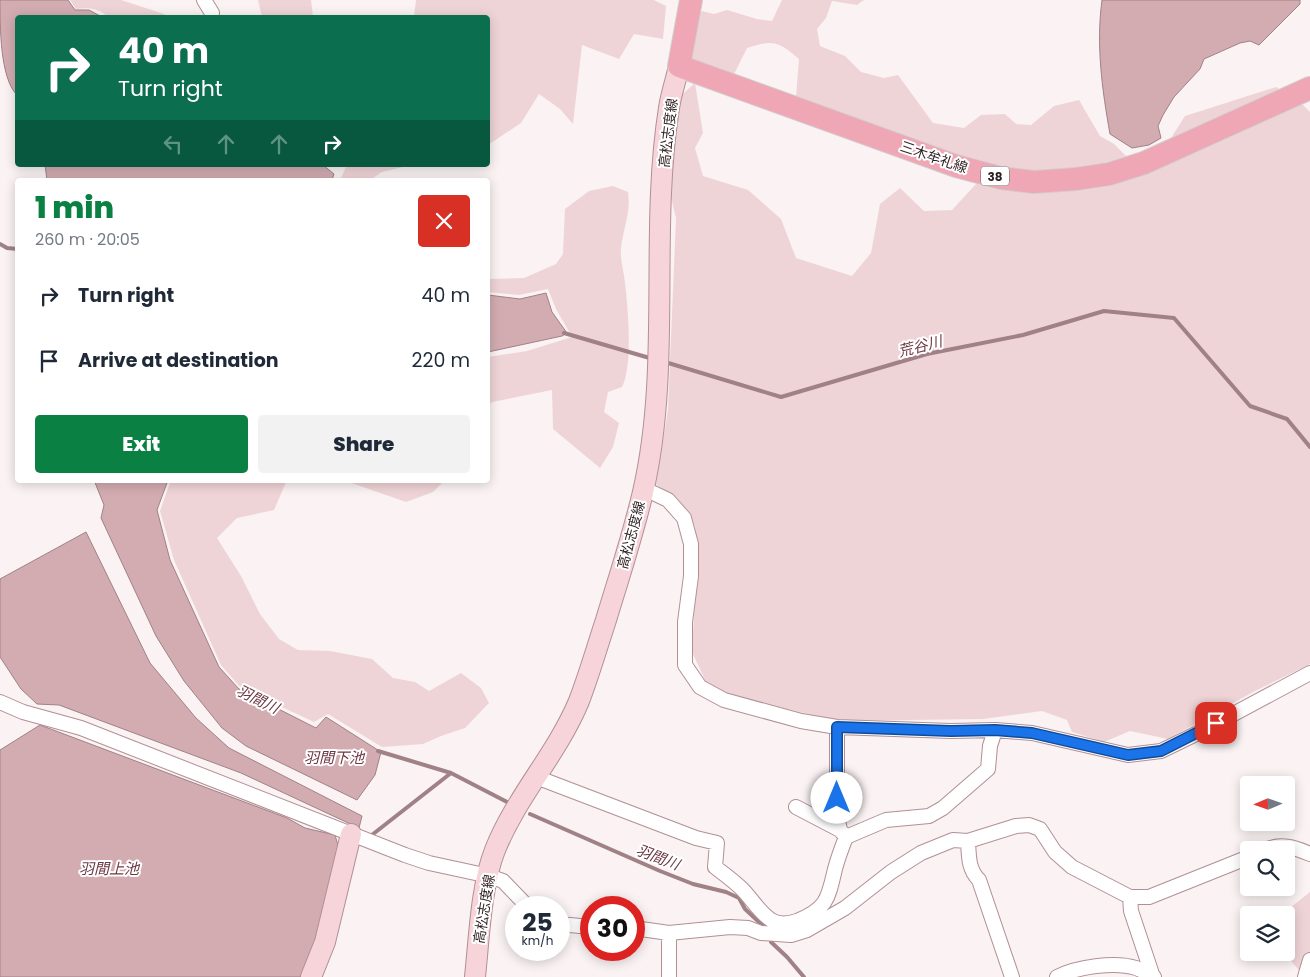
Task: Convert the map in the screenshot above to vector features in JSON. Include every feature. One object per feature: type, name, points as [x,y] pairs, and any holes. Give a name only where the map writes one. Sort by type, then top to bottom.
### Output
[{"type":"main road","points":[[679,66],[691,0]]},
{"type":"main road","name":"三木牟礼線","points":[[679,66],[956,166],[1001,178],[1034,182],[1109,174],[1144,163],[1310,88]]},
{"type":"main road","name":"高松志度線","points":[[475,977],[488,876],[494,852],[510,820],[568,726],[579,700],[624,560],[643,488],[654,422],[664,144],[679,66]]},
{"type":"main road","points":[[312,977],[325,942],[351,834]]},
{"type":"street","points":[[204,0],[212,13]]},
{"type":"street","points":[[643,488],[668,500],[684,518],[691,544],[691,576],[685,622],[685,665],[700,687],[724,700],[801,722],[837,727],[951,731],[995,730],[1032,733],[1128,755],[1161,751],[1310,673]]},
{"type":"street","points":[[0,702],[23,712],[81,728],[428,863],[488,876],[502,881],[517,896]]},
{"type":"street","points":[[645,930],[669,933],[730,927],[748,928],[761,933],[780,929],[812,915],[823,906],[830,893],[843,833],[837,816],[837,727]]},
{"type":"street","points":[[796,807],[843,833],[886,820],[929,816],[943,808],[988,769],[990,746],[995,730]]},
{"type":"street","points":[[536,777],[696,838],[717,844],[715,867],[743,889],[758,908],[780,929],[791,935],[807,930],[845,908],[891,872],[921,853],[953,840],[968,841],[1016,826],[1029,825],[1040,829],[1055,852],[1072,867],[1130,897],[1149,897],[1240,860]]},
{"type":"street","points":[[968,841],[972,873],[979,880],[1012,977]]},
{"type":"street","points":[[1295,847],[1310,854]]},
{"type":"street","points":[[1130,897],[1131,911],[1153,977]]},
{"type":"street","points":[[669,933],[669,977]]},
{"type":"street","points":[[1306,977],[1310,960]]},
{"type":"street","points":[[1057,977],[1090,968],[1116,965],[1136,968],[1153,977]]},
{"type":"shaded area","points":[[70,0],[121,0],[165,15],[105,15],[93,9],[76,9]]},
{"type":"shaded area","points":[[258,0],[311,0],[313,15],[262,15]]},
{"type":"shaded area","points":[[416,0],[654,0],[666,6],[663,39],[634,34],[619,59],[582,45],[573,124],[560,109],[539,94],[521,123],[490,144],[490,15],[414,15]]},
{"type":"shaded area","points":[[782,0],[864,0],[857,5],[832,1],[826,18],[817,29],[820,46],[845,56],[861,72],[884,78],[898,75],[933,123],[964,128],[981,115],[1005,114],[1016,124],[1031,125],[1054,106],[1079,100],[1100,136],[1114,144],[1126,156],[1091,167],[1047,171],[1004,169],[961,156],[796,97],[799,59],[776,44],[770,43],[747,48],[734,74],[690,58],[694,22],[702,11],[714,14],[727,10],[757,19],[772,21]]},
{"type":"shaded area","points":[[695,83],[703,133],[695,148],[703,176],[748,190],[781,219],[796,258],[852,276],[871,253],[880,204],[900,188],[924,211],[952,210],[976,184],[1039,191],[1099,186],[1169,141],[1185,116],[1276,87],[1300,102],[1310,112],[1310,664],[1255,691],[1168,739],[1130,731],[1104,742],[1072,732],[1067,720],[1042,711],[983,719],[836,721],[730,695],[706,682],[692,652],[697,559],[695,526],[679,503],[656,484],[668,410],[676,218],[671,197],[677,99]]},
{"type":"shaded area","points":[[346,167],[403,167],[382,172],[373,178],[341,178]]},
{"type":"shaded area","points":[[613,186],[628,192],[629,200],[621,253],[629,336],[628,365],[622,387],[608,392],[604,412],[619,423],[613,447],[600,468],[553,429],[552,390],[490,404],[490,357],[527,351],[572,337],[556,309],[548,289],[519,295],[490,292],[490,279],[524,278],[556,264],[563,254],[565,209],[589,191]]},
{"type":"shaded area","points":[[170,483],[286,483],[274,510],[237,518],[217,538],[241,576],[260,614],[279,639],[298,650],[330,651],[372,659],[393,678],[415,682],[429,691],[461,673],[481,688],[489,703],[465,728],[423,744],[382,747],[328,714],[314,722],[241,688],[221,665],[174,560],[160,511]]},
{"type":"shaded area","points":[[352,483],[442,483],[433,492],[406,502]]},
{"type":"shaded area","points":[[1310,892],[1310,977],[1305,977],[1291,961],[1295,961],[1295,906],[1292,906]]},
{"type":"water","points":[[0,0],[68,0],[75,10],[89,10],[98,15],[15,15],[15,92],[7,77],[1,37]]},
{"type":"water","points":[[1102,0],[1300,0],[1300,4],[1259,45],[1250,41],[1240,43],[1204,59],[1200,69],[1174,97],[1163,115],[1158,126],[1161,138],[1149,145],[1132,148],[1110,134],[1101,67],[1100,17]]},
{"type":"water","points":[[45,167],[325,167],[334,174],[333,178],[47,178]]},
{"type":"water","points":[[546,293],[552,312],[567,333],[562,336],[490,352],[490,295],[520,299]]},
{"type":"water","name":"羽間下池","points":[[95,483],[167,483],[157,510],[170,560],[219,667],[239,689],[316,728],[326,717],[381,752],[375,775],[357,800],[246,746],[222,728],[184,681],[156,636],[101,518],[104,505]]},
{"type":"water","points":[[86,532],[150,663],[196,718],[229,748],[362,816],[359,828],[241,773],[59,705],[37,704],[21,689],[0,657],[0,579]]},
{"type":"water","name":"羽間上池","points":[[40,725],[287,818],[305,828],[335,835],[339,849],[321,935],[304,977],[0,977],[0,750]]},
{"type":"waterway","points":[[0,244],[7,248],[15,249]]},
{"type":"waterway","name":"荒谷川","points":[[665,362],[781,397],[927,354],[1023,335],[1104,311],[1174,318],[1250,406],[1287,419],[1310,447]]},
{"type":"waterway","name":"荒谷川","points":[[564,333],[653,359]]},
{"type":"waterway","name":"羽間川","points":[[378,751],[451,773],[511,804]]},
{"type":"waterway","points":[[368,838],[451,773]]},
{"type":"waterway","name":"羽間川","points":[[530,814],[660,871],[693,884],[726,892],[739,898],[745,909],[759,922],[771,928]]},
{"type":"waterway","name":"羽間川","points":[[771,942],[804,977]]},
{"type":"route","points":[[837,798],[837,727],[951,731],[995,730],[1032,733],[1128,755],[1161,751],[1216,723]]}]
